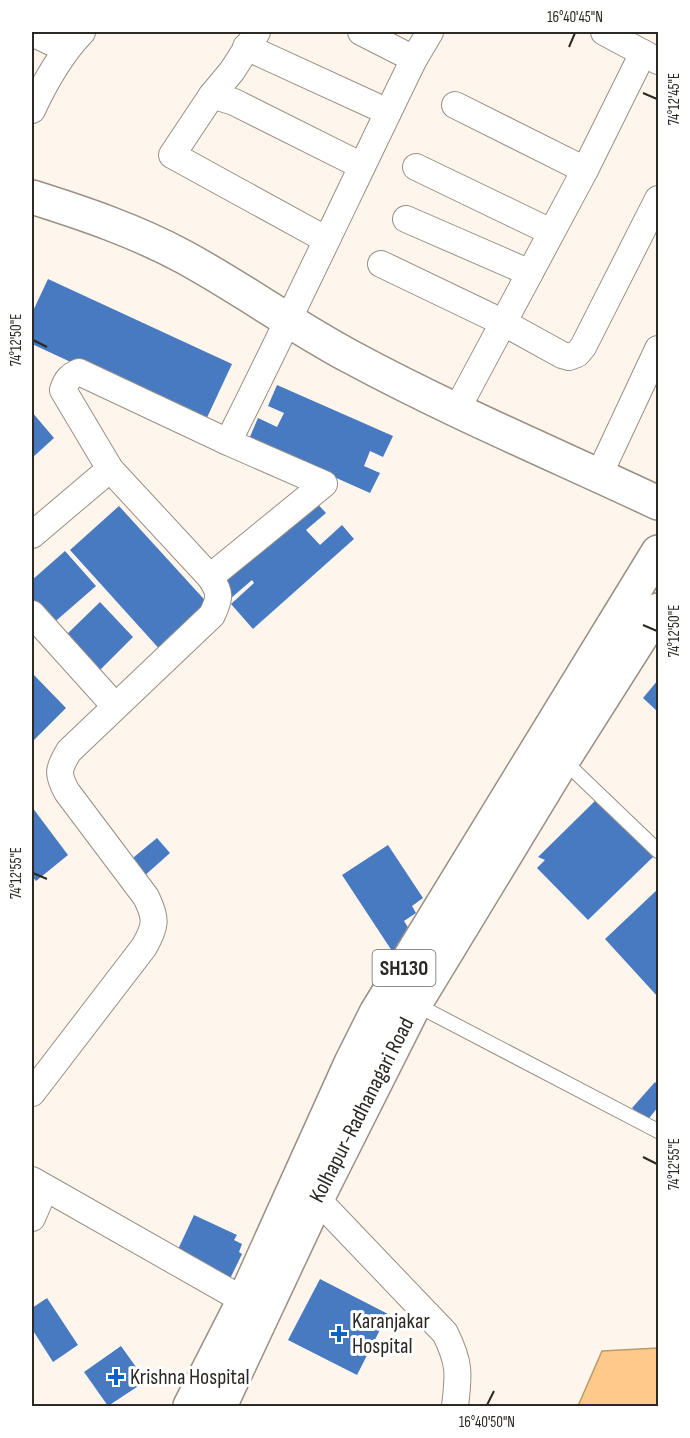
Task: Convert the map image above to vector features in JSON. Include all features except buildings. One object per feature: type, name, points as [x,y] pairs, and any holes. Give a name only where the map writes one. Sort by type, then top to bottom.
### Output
[{"type":"main road","points":[[32,197],[88,216],[178,254],[288,322],[352,358],[456,411],[658,503]]},
{"type":"main road","name":"SH130","points":[[190,1407],[254,1306],[362,1038],[403,996],[658,552]]},
{"type":"main road","name":"Kolhapur-Radhanagari Road","points":[[219,1407],[254,1306],[316,1199],[403,996],[563,760],[658,610]]},
{"type":"street","points":[[362,32],[414,58]]},
{"type":"street","points":[[228,442],[414,58],[430,32]]},
{"type":"street","points":[[456,411],[585,170],[651,57],[604,32]]},
{"type":"street","points":[[32,33],[74,40],[41,90],[32,110]]},
{"type":"street","points":[[326,239],[172,155],[223,98],[232,71],[251,39],[388,112]]},
{"type":"street","points":[[223,98],[362,166]]},
{"type":"street","points":[[455,105],[585,170]]},
{"type":"street","points":[[416,167],[551,232]]},
{"type":"street","points":[[381,264],[569,357],[577,354],[583,347],[658,199]]},
{"type":"street","points":[[406,219],[530,273]]},
{"type":"street","points":[[598,475],[658,349]]},
{"type":"street","points":[[32,1094],[144,947],[154,930],[154,912],[146,897],[67,792],[59,778],[61,764],[69,752],[115,706],[212,615],[218,602],[218,589],[210,577],[110,469],[63,390],[65,382],[72,375],[79,372],[324,484],[210,577]]},
{"type":"street","points":[[32,535],[110,469]]},
{"type":"street","points":[[32,614],[115,706]]},
{"type":"street","points":[[32,1218],[38,1184],[254,1306]]},
{"type":"street","points":[[316,1199],[446,1333],[456,1355],[459,1380],[455,1407]]},
{"type":"lane","points":[[563,760],[658,851]]},
{"type":"lane","points":[[403,996],[658,1131]]},
{"type":"shaded area","points":[[658,1348],[658,1406],[578,1406],[602,1351]]},
{"type":"place","name":"Karanjakar Hospital","points":[[339,1334]]},
{"type":"place","name":"Krishna Hospital","points":[[116,1377]]}]
